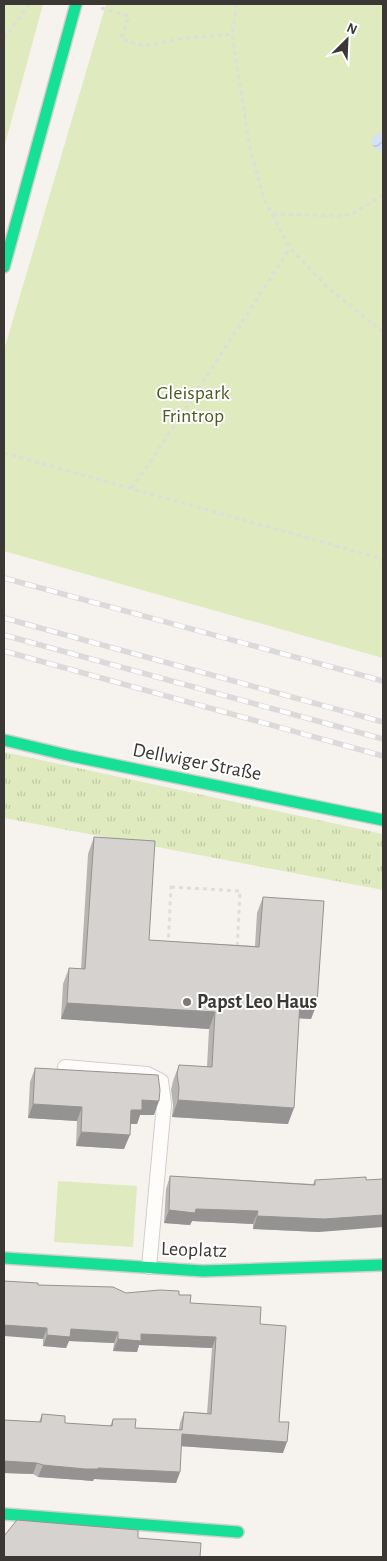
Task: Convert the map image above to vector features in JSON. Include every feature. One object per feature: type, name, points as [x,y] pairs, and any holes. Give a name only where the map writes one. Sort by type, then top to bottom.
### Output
[{"type":"street","points":[[4,267],[76,4]]},
{"type":"street","name":"Dellwiger Straße","points":[[4,740],[71,756],[383,820]]},
{"type":"street","name":"Leoplatz","points":[[4,1258],[202,1271],[383,1265]]},
{"type":"street","points":[[4,1514],[238,1532]]},
{"type":"lane","points":[[65,1067],[146,1074],[161,1081],[164,1104],[149,1267]]},
{"type":"path","points":[[4,39],[29,4]]},
{"type":"path","points":[[238,4],[232,34],[250,144],[264,199],[290,248],[327,287],[383,332]]},
{"type":"path","points":[[94,6],[129,16],[121,39],[144,46],[186,38],[232,34]]},
{"type":"path","points":[[272,214],[340,216],[352,214],[383,195]]},
{"type":"path","points":[[131,488],[150,463],[290,248]]},
{"type":"path","points":[[4,453],[383,558]]},
{"type":"path","points":[[171,887],[240,891],[237,951],[168,948],[171,887]]},
{"type":"green space","points":[[4,4],[43,4],[4,148]]},
{"type":"green space","name":"Gleispark Frintrop","points":[[106,4],[383,4],[383,658],[4,551],[4,350]]},
{"type":"green space","points":[[4,752],[383,834],[383,890],[4,818]]},
{"type":"green space","points":[[58,1181],[137,1186],[133,1247],[54,1242]]},
{"type":"water","points":[[383,131],[383,152],[380,152],[373,146],[371,141],[374,136]]},
{"type":"building","name":"Papst Leo Haus","points":[[94,837],[155,841],[149,940],[259,947],[263,897],[324,901],[317,1003],[300,1002],[294,1108],[178,1100],[177,1074],[179,1065],[212,1067],[215,1012],[67,1003],[69,968],[85,969]]},
{"type":"building","points":[[35,1068],[158,1075],[159,1101],[142,1100],[142,1110],[131,1110],[130,1135],[81,1132],[82,1107],[33,1104]]},
{"type":"building","points":[[170,1176],[315,1185],[315,1180],[366,1177],[366,1180],[383,1179],[383,1215],[324,1219],[257,1216],[258,1211],[196,1209],[195,1213],[169,1210]]},
{"type":"building","points":[[4,1281],[38,1283],[38,1285],[113,1287],[126,1293],[160,1290],[179,1291],[179,1295],[191,1295],[190,1303],[261,1307],[260,1324],[286,1326],[279,1422],[289,1422],[287,1442],[182,1434],[180,1472],[85,1469],[4,1461],[4,1420],[41,1422],[42,1414],[65,1416],[65,1423],[112,1426],[113,1419],[136,1419],[135,1428],[182,1430],[184,1412],[211,1414],[216,1337],[141,1334],[141,1341],[118,1339],[118,1332],[71,1329],[70,1337],[47,1335],[47,1328],[4,1325]]},
{"type":"building","points":[[17,1520],[138,1530],[138,1538],[201,1543],[200,1557],[4,1557],[4,1536]]},
{"type":"railway","points":[[4,578],[383,681]]},
{"type":"railway","points":[[4,618],[383,722]]},
{"type":"railway","points":[[4,635],[383,739]]},
{"type":"railway","points":[[4,651],[383,756]]},
{"type":"traffic: fast","points":[[4,267],[76,4]]},
{"type":"traffic: fast","points":[[4,740],[71,756],[383,820]]},
{"type":"traffic: fast","points":[[4,1258],[203,1271],[383,1265]]},
{"type":"traffic: fast","points":[[4,1514],[238,1532]]},
{"type":"place","name":"Papst Leo Haus","points":[[187,1002]]}]
